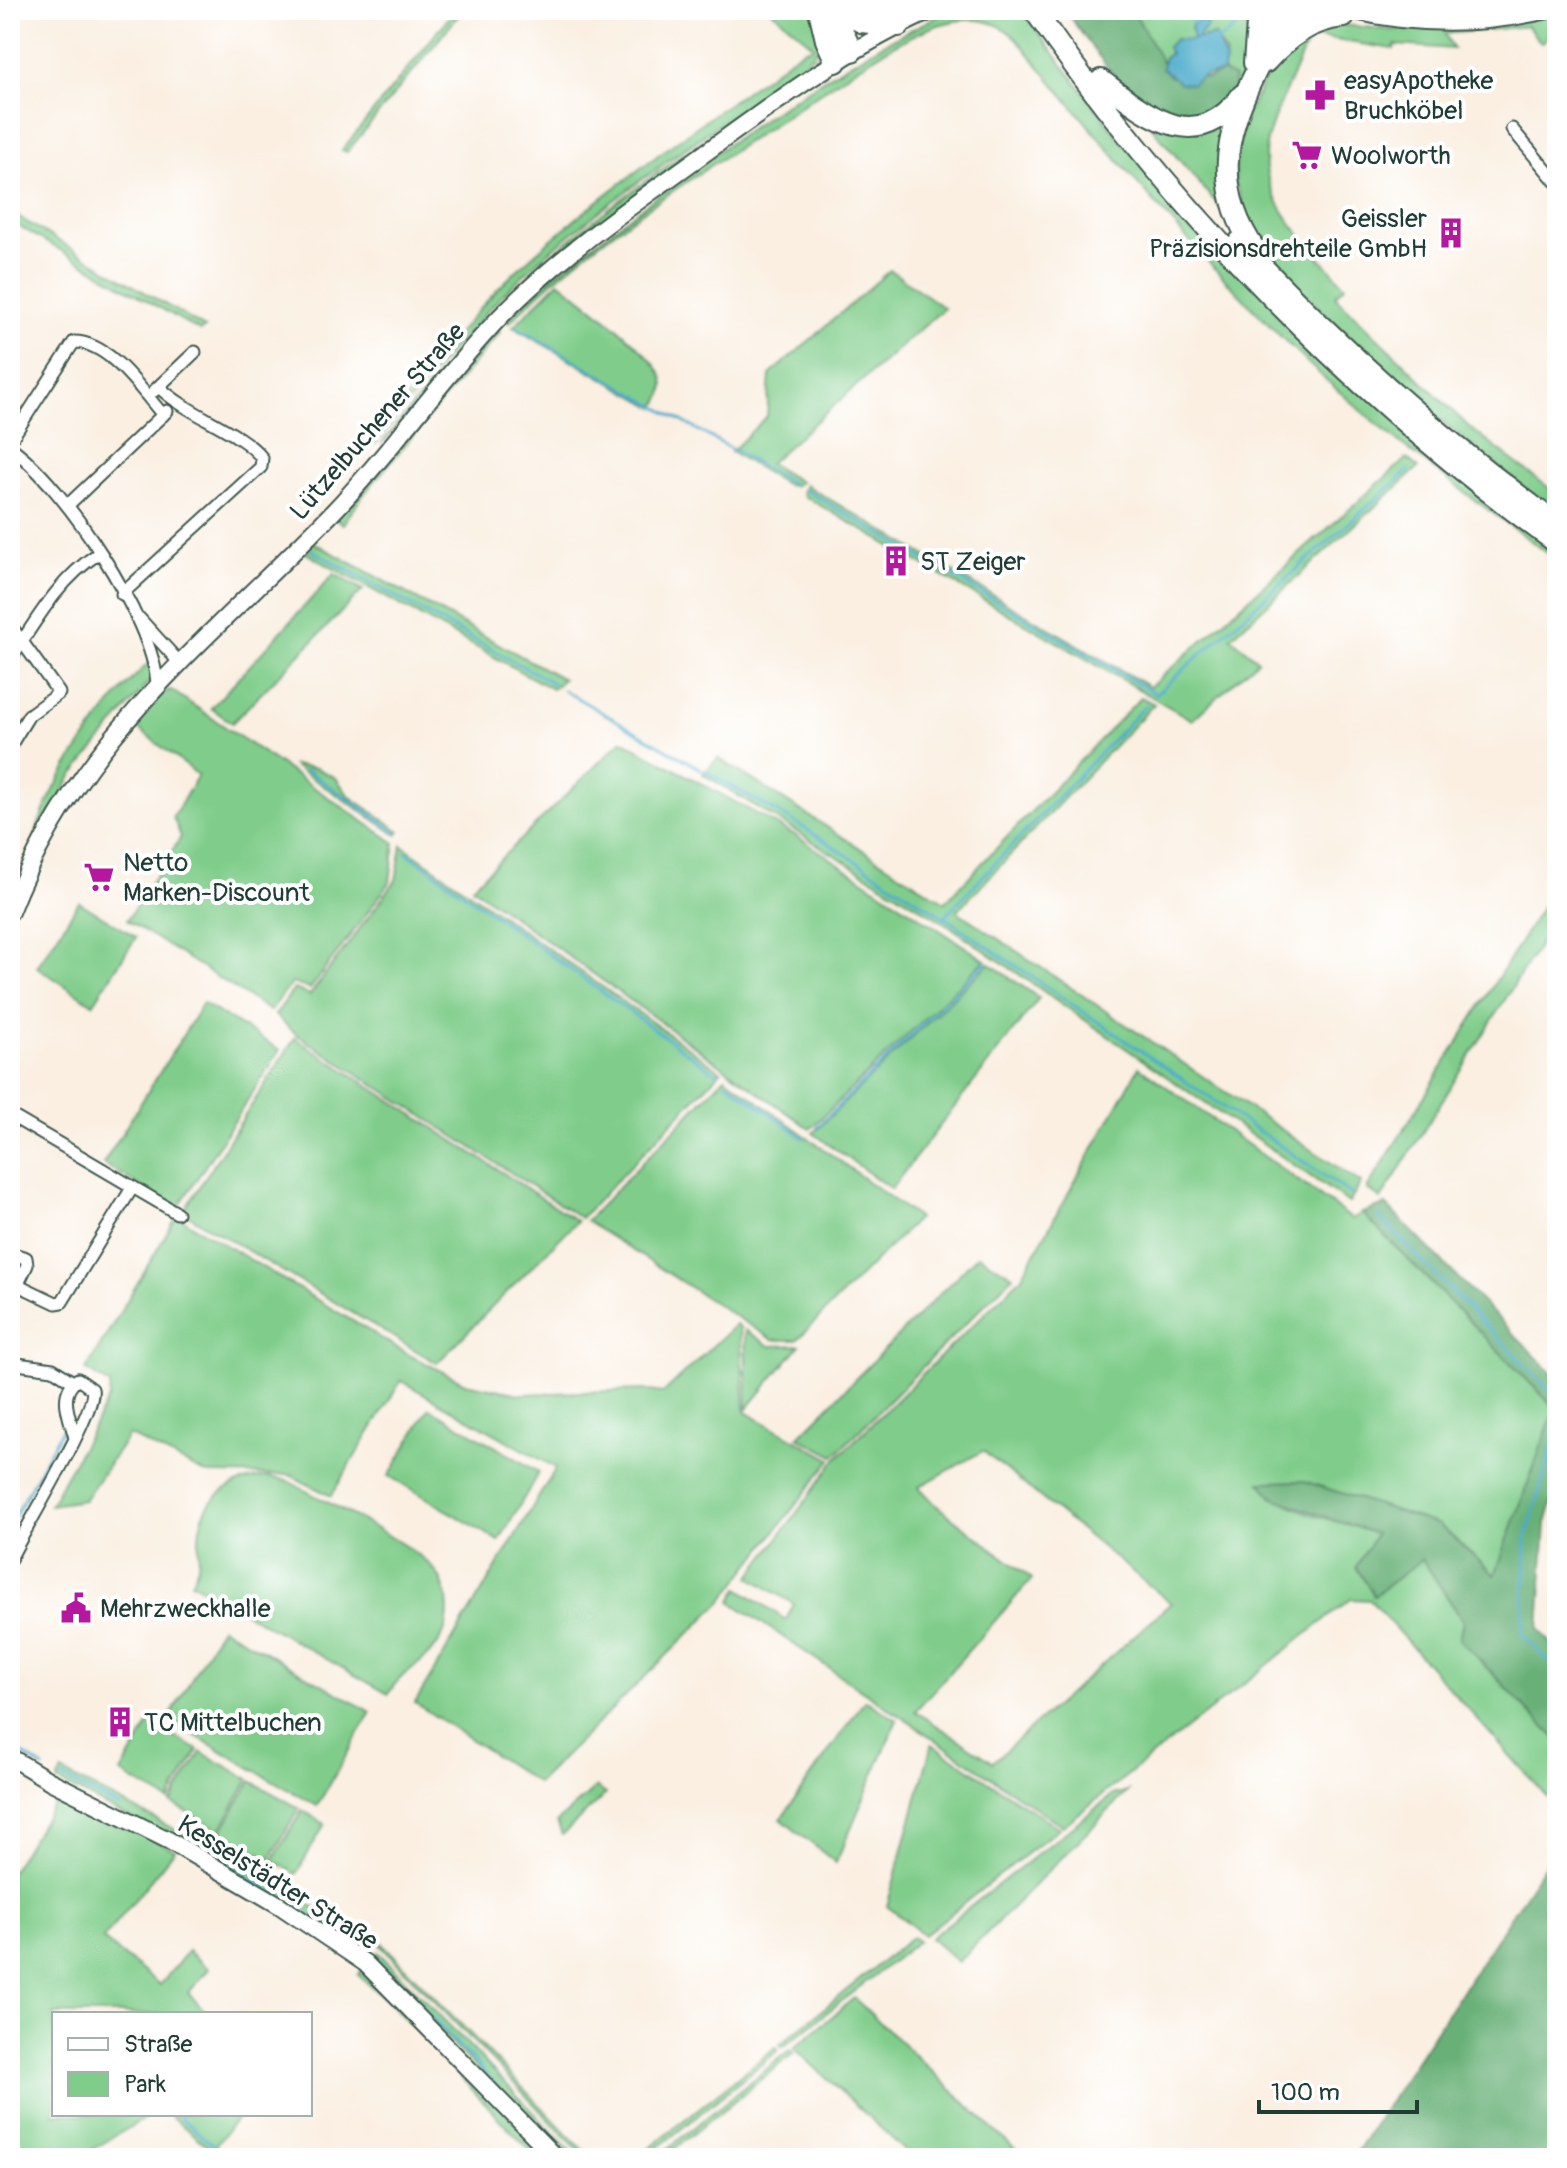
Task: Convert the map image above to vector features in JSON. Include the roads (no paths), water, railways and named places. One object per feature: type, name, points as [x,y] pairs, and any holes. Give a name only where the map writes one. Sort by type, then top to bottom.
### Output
[{"type":"highway","points":[[819,10],[826,40],[844,57]]},
{"type":"highway","points":[[835,10],[844,57]]},
{"type":"highway","points":[[835,10],[861,22],[899,26]]},
{"type":"highway","points":[[1043,12],[1212,213],[1272,274],[1460,449],[1557,524]]},
{"type":"highway","points":[[1043,12],[1165,179],[1294,317],[1424,438],[1557,543]]},
{"type":"highway","points":[[1101,80],[1155,120],[1183,126],[1218,118],[1230,110],[1252,77],[1277,49],[1298,32],[1316,23],[1354,14]]},
{"type":"highway","points":[[1255,17],[1252,77],[1229,144],[1228,188],[1238,222],[1272,274]]},
{"type":"main road","name":"Lützelbuchener Straße","points":[[10,912],[60,807],[104,746],[157,684],[358,486],[462,360],[527,290],[627,210],[745,124],[844,57],[933,10]]},
{"type":"main road","points":[[1255,17],[1311,13],[1460,21],[1548,10]]},
{"type":"main road","name":"Kesselstädter Straße","points":[[10,1757],[50,1781],[179,1846],[279,1905],[365,1963],[556,2158]]},
{"type":"street","points":[[1512,129],[1557,183]]},
{"type":"street","points":[[157,684],[156,667],[129,606],[69,504],[10,444],[74,342],[83,342],[112,359],[163,415]]},
{"type":"street","points":[[148,397],[195,352]]},
{"type":"street","points":[[122,594],[261,467],[262,458],[257,451],[176,404],[159,387]]},
{"type":"street","points":[[69,504],[176,404]]},
{"type":"street","points":[[10,660],[65,578],[99,553]]},
{"type":"street","points":[[129,606],[179,662]]},
{"type":"street","points":[[10,625],[59,693],[29,715],[10,746]]},
{"type":"street","points":[[10,1115],[177,1213]]},
{"type":"street","points":[[10,1253],[26,1258],[27,1265],[14,1282],[56,1303],[62,1302],[132,1188]]},
{"type":"street","points":[[10,1363],[53,1369],[73,1382]]},
{"type":"street","points":[[10,1558],[75,1438],[94,1397],[87,1383],[78,1379],[73,1382],[65,1398],[75,1438]]},
{"type":"water","points":[[1206,19],[1207,27],[1196,39],[1215,35],[1226,61],[1223,72],[1203,76],[1191,84],[1180,83],[1162,68],[1164,58],[1170,54],[1167,47],[1175,39],[1193,40],[1191,26]]},
{"type":"waterway","points":[[1180,10],[1194,23]]},
{"type":"waterway","points":[[1218,41],[1239,25]]},
{"type":"waterway","points":[[516,327],[793,484]]},
{"type":"waterway","points":[[805,490],[1156,694],[1409,470]]},
{"type":"waterway","points":[[311,550],[553,683]]},
{"type":"waterway","points":[[563,690],[801,826],[944,917],[1351,1194]]},
{"type":"waterway","points":[[945,916],[1146,705]]},
{"type":"waterway","points":[[306,770],[396,832]]},
{"type":"waterway","points":[[406,852],[717,1074]]},
{"type":"waterway","points":[[817,1127],[987,961]]},
{"type":"waterway","points":[[726,1082],[804,1138]]},
{"type":"waterway","points":[[1378,1216],[1557,1398]]},
{"type":"waterway","points":[[10,1525],[65,1424]]},
{"type":"waterway","points":[[1557,1429],[1526,1538],[1523,1635],[1557,1670]]},
{"type":"waterway","points":[[10,1745],[43,1768]]},
{"type":"waterway","points":[[63,1778],[120,1807]]},
{"type":"waterway","points":[[180,1838],[207,1852]]},
{"type":"waterway","points":[[218,1858],[358,1947]]},
{"type":"waterway","points":[[375,1958],[499,2088]]},
{"type":"waterway","points":[[178,2116],[228,2158]]},
{"type":"place","name":"easyApotheke Bruchköbel","points":[[1320,95]]},
{"type":"place","name":"Woolworth","points":[[1307,155]]},
{"type":"place","name":"Geissler Präzisionsdrehteile GmbH","points":[[1451,233]]},
{"type":"place","name":"ST Zeiger","points":[[896,561]]},
{"type":"place","name":"Netto Marken-Discount","points":[[99,877]]},
{"type":"place","name":"Mehrzweckhalle","points":[[76,1608]]},
{"type":"place","name":"TC Mittelbuchen","points":[[120,1722]]}]
